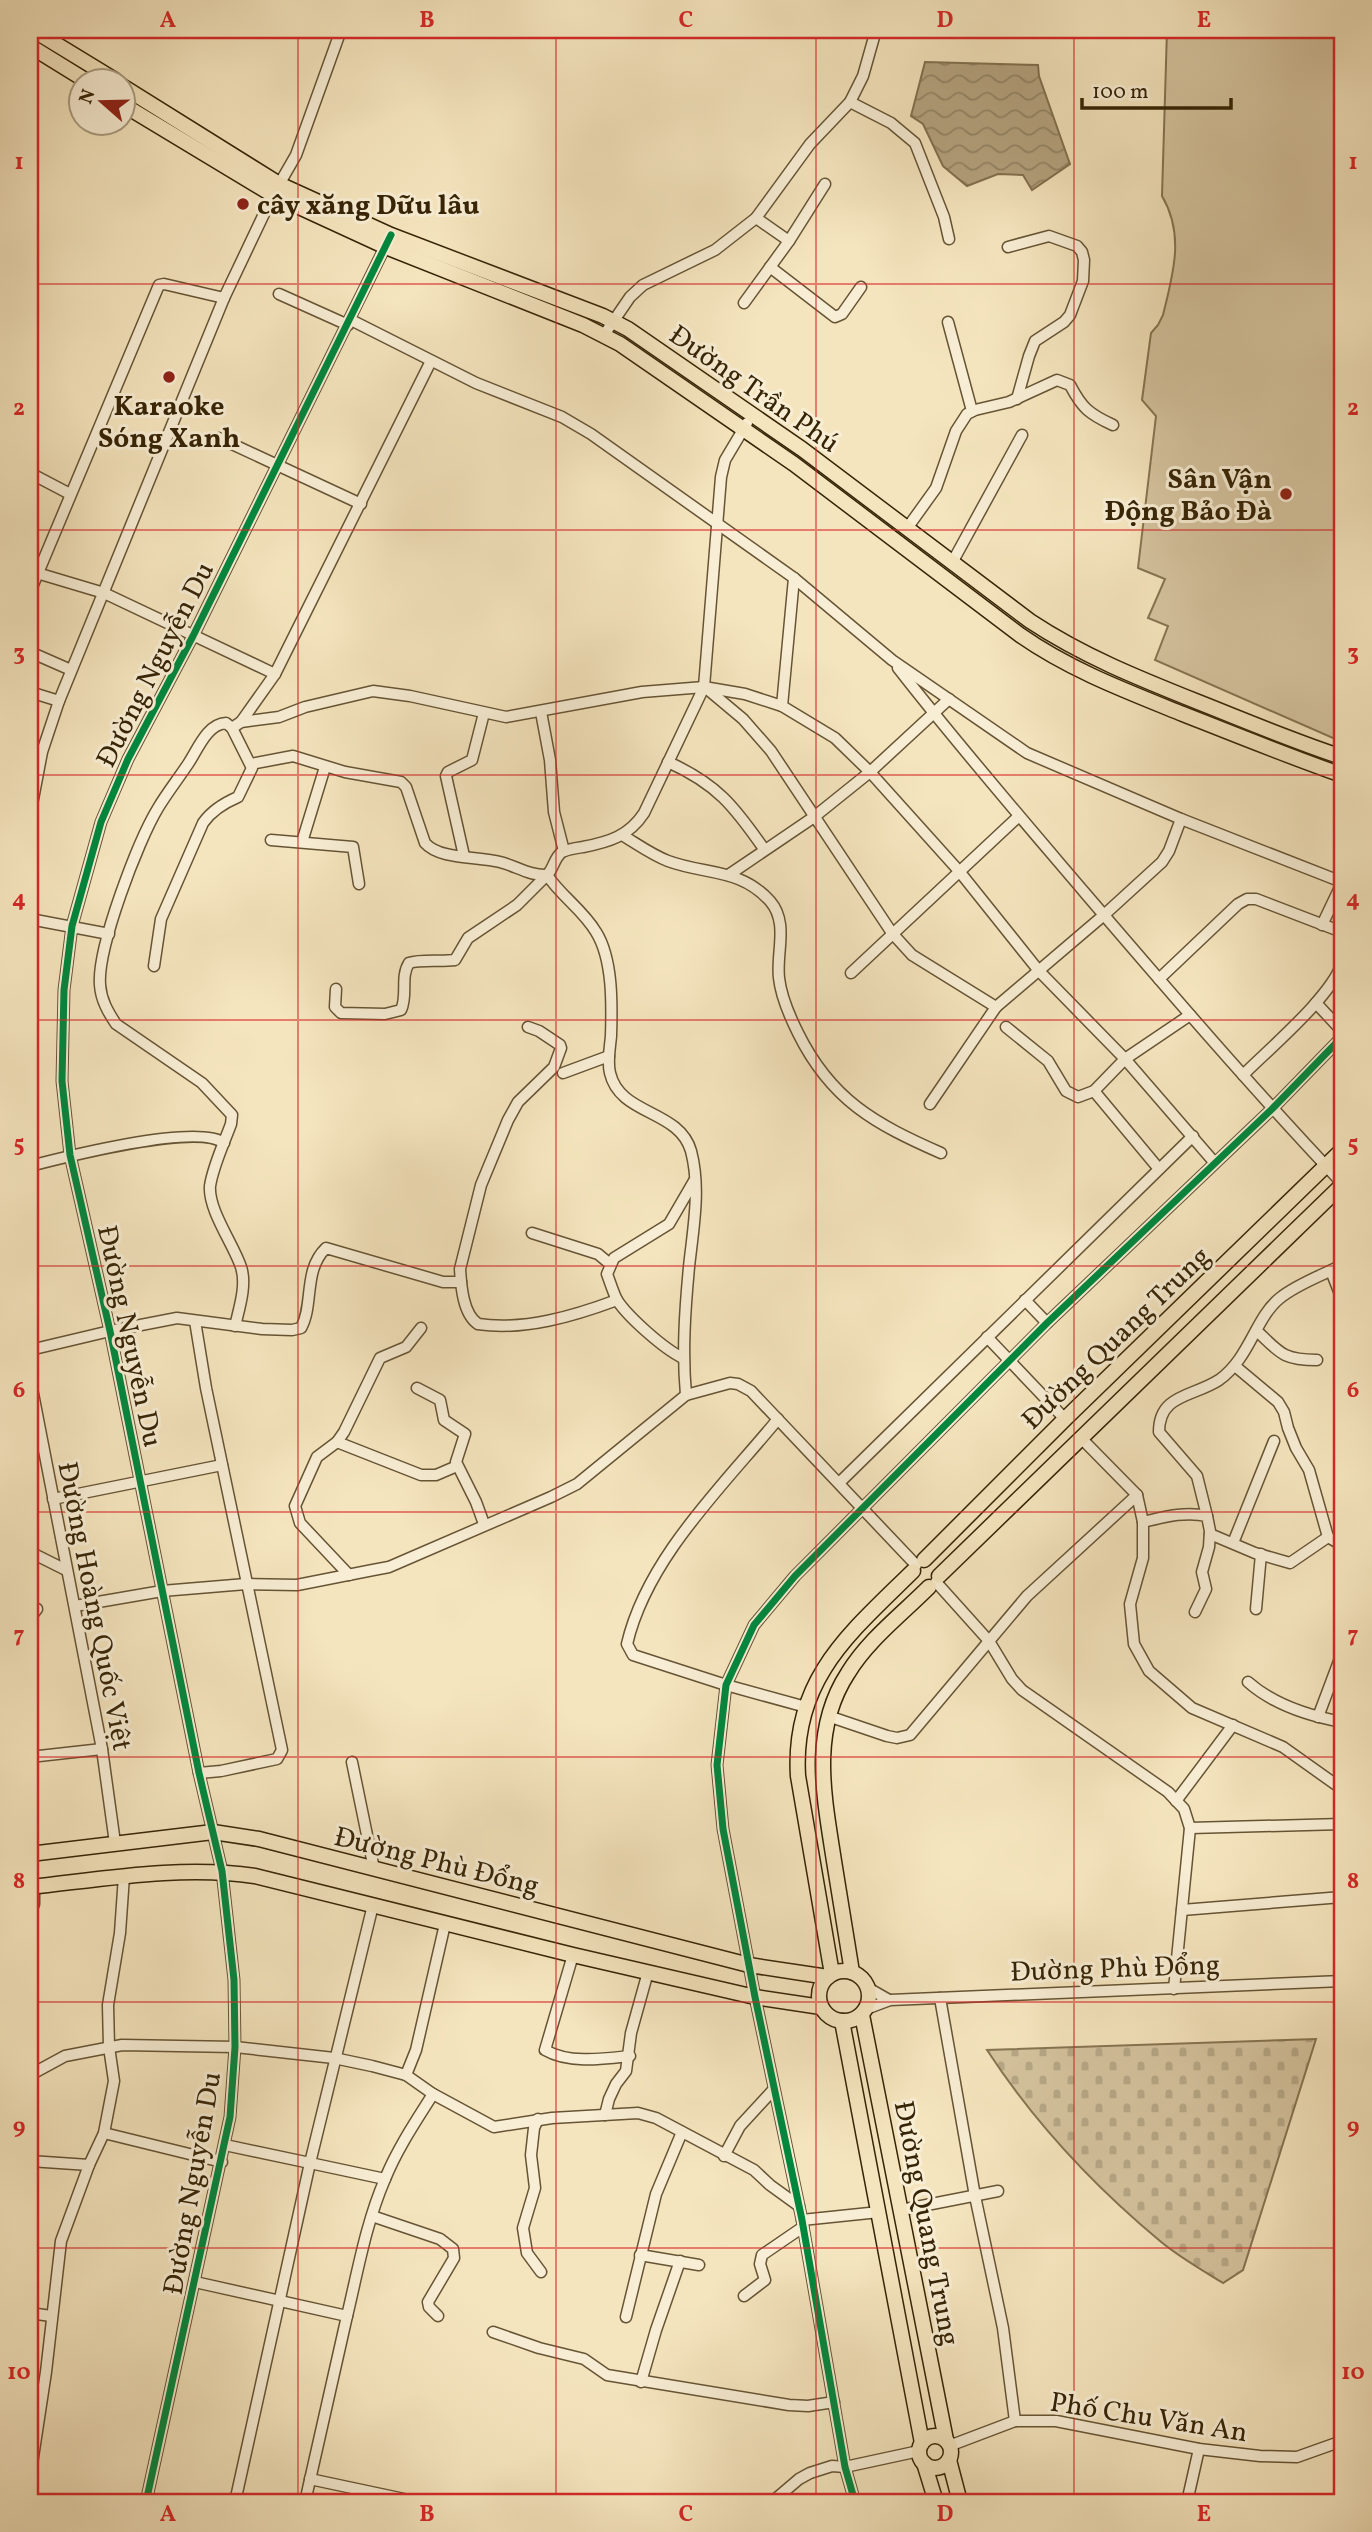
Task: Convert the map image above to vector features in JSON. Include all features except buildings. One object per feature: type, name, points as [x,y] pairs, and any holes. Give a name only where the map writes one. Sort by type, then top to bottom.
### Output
[{"type":"main road","points":[[40,32],[93,66]]},
{"type":"main road","points":[[30,46],[66,68]]},
{"type":"main road","name":"Đường Trần Phú","points":[[136,96],[275,190]]},
{"type":"main road","name":"Đường Trần Phú","points":[[136,112],[275,190],[604,335],[794,464],[1020,635],[1057,659],[1112,686],[1342,775]]},
{"type":"main road","name":"Đường Trần Phú","points":[[388,241],[613,321],[628,329],[754,415],[908,527],[1030,621],[1067,645],[1168,690],[1294,741],[1342,757]]},
{"type":"main road","name":"Đường Quang Trung","points":[[830,1976],[798,1776],[798,1743],[806,1707],[817,1678],[830,1657],[849,1634],[1065,1419],[1342,1150]]},
{"type":"main road","name":"Đường Quang Trung","points":[[852,1972],[821,1774],[828,1716],[838,1689],[849,1671],[867,1649],[1342,1184]]},
{"type":"main road","points":[[936,1564],[935,1582],[917,1583],[918,1565],[936,1564]]},
{"type":"main road","name":"Đường Phù Đổng","points":[[30,1854],[214,1832],[259,1839],[748,1965],[830,1976]]},
{"type":"main road","points":[[32,1887],[124,1876],[222,1871],[255,1876],[573,1955],[755,1997],[821,2007]]},
{"type":"main road","points":[[842,1971],[852,1972],[862,1978],[868,1988],[869,1999],[864,2012],[852,2020],[842,2021],[830,2017],[821,2007],[820,1990],[830,1976],[842,1971]]},
{"type":"main road","name":"Đường Quang Trung","points":[[864,2012],[960,2502]]},
{"type":"main road","name":"Đường Quang Trung","points":[[842,2021],[922,2453],[936,2502]]},
{"type":"main road","points":[[935,2436],[948,2449],[937,2467],[922,2453],[935,2436]]},
{"type":"street","points":[[30,815],[43,752],[71,670],[225,298],[275,190],[289,171],[296,155],[341,30]]},
{"type":"street","points":[[604,335],[630,298],[643,285],[715,250],[756,218],[810,144],[850,102],[863,76],[876,30]]},
{"type":"street","points":[[850,102],[891,123],[908,134],[915,143],[944,217],[949,239]]},
{"type":"street","points":[[744,303],[789,241],[825,184]]},
{"type":"street","points":[[756,218],[789,241]]},
{"type":"street","points":[[1009,247],[1049,236],[1077,246],[1084,260],[1083,281],[1070,315],[1035,341],[1017,399]]},
{"type":"street","name":"Đường Nguyễn Du","points":[[146,2502],[222,2162],[233,2098],[234,1980],[222,1871],[199,1773],[110,1331],[70,1155],[61,1053],[64,990],[72,926],[101,822],[128,759],[193,636],[388,241]]},
{"type":"street","points":[[770,267],[835,317],[842,314],[861,287]]},
{"type":"street","points":[[30,592],[159,285],[225,298]]},
{"type":"street","points":[[279,294],[350,322],[493,391],[562,416],[576,424],[794,578],[892,660],[1027,753],[1181,819],[1342,883],[1322,925]]},
{"type":"street","points":[[948,322],[972,411]]},
{"type":"street","points":[[236,725],[275,674],[431,361]]},
{"type":"street","points":[[908,527],[936,488],[956,431],[972,411],[1017,399],[1057,380],[1070,384],[1076,399],[1087,411],[1113,425]]},
{"type":"street","points":[[336,989],[335,1007],[341,1013],[386,1014],[401,1010],[405,971],[409,963],[414,960],[455,960],[468,938],[517,905],[547,875],[558,855],[564,850],[610,841],[638,822],[704,687],[723,467],[743,429],[754,415]]},
{"type":"street","points":[[953,561],[1022,435]]},
{"type":"street","points":[[219,438],[361,504]]},
{"type":"street","points":[[30,473],[70,494]]},
{"type":"street","points":[[37,573],[104,593],[275,674]]},
{"type":"street","points":[[782,706],[794,578]]},
{"type":"street","points":[[30,652],[71,670]]},
{"type":"street","points":[[892,660],[934,714],[1104,915],[1342,1184]]},
{"type":"street","points":[[704,687],[756,732],[771,751],[892,933],[912,955],[996,1007]]},
{"type":"street","points":[[234,1326],[243,1276],[241,1266],[225,1237],[210,1188],[232,1119],[227,1108],[202,1083],[124,1030],[107,1011],[100,982],[109,934],[141,842],[157,809],[213,727],[219,723],[236,725],[279,717],[305,707],[373,691],[410,696],[506,717],[642,692],[704,687],[745,694],[782,706],[835,738],[870,772],[959,872],[1040,971],[1125,1059],[1214,1162]]},
{"type":"street","points":[[30,692],[59,701]]},
{"type":"street","points":[[730,874],[814,817],[870,772],[949,699]]},
{"type":"street","points":[[541,712],[550,760],[554,812],[564,850]]},
{"type":"street","points":[[464,856],[446,776],[448,772],[472,760],[484,713]]},
{"type":"street","points":[[154,966],[160,919],[203,822],[225,802],[238,797],[249,778],[251,764],[236,725]]},
{"type":"street","points":[[251,764],[293,756],[325,767],[401,782],[409,794],[425,843],[438,852],[499,862],[533,874],[547,875]]},
{"type":"street","points":[[668,762],[699,777],[723,796],[764,849]]},
{"type":"street","points":[[302,842],[325,767]]},
{"type":"street","points":[[851,973],[1019,816]]},
{"type":"street","points":[[930,1104],[996,1007],[1104,915],[1166,857],[1181,819]]},
{"type":"street","points":[[622,835],[666,861],[730,874],[760,892],[774,906],[782,925],[778,953],[779,981],[791,1019],[806,1050],[827,1082],[884,1126],[941,1153]]},
{"type":"street","points":[[271,840],[353,847],[359,884]]},
{"type":"street","points":[[547,875],[597,933],[607,966],[611,996],[609,1056],[615,1087],[625,1099],[660,1116],[682,1135],[690,1149],[697,1193],[685,1307],[683,1357],[686,1395]]},
{"type":"street","points":[[1159,979],[1238,904],[1247,899],[1256,899],[1342,932]]},
{"type":"street","points":[[30,919],[109,934]]},
{"type":"street","points":[[1243,1075],[1315,1003],[1336,978],[1342,963]]},
{"type":"street","points":[[1315,1003],[1342,1031]]},
{"type":"street","points":[[1006,1027],[1048,1060],[1066,1091],[1078,1097],[1094,1091],[1125,1059],[1190,1015]]},
{"type":"street","points":[[528,1027],[560,1045],[560,1055],[554,1067],[518,1102],[481,1185],[460,1269],[472,1321],[506,1327],[594,1308],[617,1300]]},
{"type":"street","points":[[855,2502],[845,2467],[799,2206],[748,1965],[719,1800],[717,1765],[726,1685],[754,1625],[795,1576],[1047,1323],[1272,1108],[1342,1037]]},
{"type":"street","points":[[563,1073],[609,1056]]},
{"type":"street","points":[[1094,1091],[1159,1169]]},
{"type":"street","points":[[30,1166],[70,1155],[188,1136],[210,1137],[224,1143]]},
{"type":"street","points":[[839,1483],[1193,1136]]},
{"type":"street","points":[[683,1357],[656,1341],[617,1300],[607,1274],[614,1258],[669,1224],[694,1181]]},
{"type":"street","points":[[532,1233],[598,1254],[610,1264]]},
{"type":"street","points":[[30,1350],[177,1318],[234,1326],[292,1330],[301,1328],[305,1320],[307,1293],[315,1266],[326,1248],[443,1282],[461,1282]]},
{"type":"street","points":[[1195,1612],[1206,1589],[1202,1572],[1210,1534],[1207,1516],[1197,1476],[1159,1432],[1159,1420],[1165,1406],[1218,1381],[1235,1366],[1280,1298],[1342,1265]]},
{"type":"street","points":[[1331,1271],[1342,1299]]},
{"type":"street","points":[[1025,1300],[1047,1323]]},
{"type":"street","points":[[195,1321],[246,1584],[282,1750],[277,1759],[199,1773]]},
{"type":"street","points":[[349,1575],[305,1529],[295,1506],[317,1457],[337,1442],[344,1432],[380,1358],[406,1347],[421,1328]]},
{"type":"street","points":[[1257,1331],[1277,1351],[1294,1360],[1317,1360]]},
{"type":"street","points":[[987,1337],[1065,1419]]},
{"type":"street","points":[[1235,1366],[1278,1402],[1284,1412],[1292,1438],[1309,1470],[1328,1536],[1342,1545]]},
{"type":"street","name":"Đường Hoàng Quốc Việt","points":[[30,1378],[102,1749],[115,1843]]},
{"type":"street","points":[[75,1606],[162,1591],[246,1584],[297,1585],[389,1567],[577,1484],[686,1395],[721,1384],[738,1384],[751,1391],[918,1565]]},
{"type":"street","points":[[417,1388],[440,1400],[444,1420],[465,1434],[456,1459],[457,1466],[484,1524]]},
{"type":"street","points":[[778,1419],[693,1521],[651,1581],[627,1644],[633,1655],[806,1707]]},
{"type":"street","points":[[1081,1438],[1137,1495],[1143,1522],[1143,1558],[1130,1604],[1134,1644],[1149,1671],[1192,1708],[1283,1747],[1342,1789]]},
{"type":"street","points":[[1233,1543],[1274,1441]]},
{"type":"street","points":[[337,1442],[421,1475],[436,1475],[457,1466]]},
{"type":"street","points":[[53,1499],[222,1465]]},
{"type":"street","points":[[828,1716],[887,1736],[897,1738],[910,1735],[1027,1596],[1137,1495]]},
{"type":"street","points":[[1143,1522],[1194,1513],[1207,1516]]},
{"type":"street","points":[[1210,1534],[1290,1563],[1328,1536]]},
{"type":"street","points":[[30,1552],[66,1570]]},
{"type":"street","points":[[1256,1609],[1261,1554]]},
{"type":"street","points":[[935,1582],[989,1641],[1012,1679],[1022,1690],[1168,1792],[1184,1809],[1190,1828],[1174,1989]]},
{"type":"street","points":[[1318,1717],[1342,1653]]},
{"type":"street","points":[[1248,1682],[1270,1697],[1318,1717],[1342,1722]]},
{"type":"street","points":[[1176,1801],[1233,1726]]},
{"type":"street","points":[[30,1757],[102,1749]]},
{"type":"street","points":[[352,1762],[374,1869]]},
{"type":"street","points":[[1190,1828],[1342,1824]]},
{"type":"street","points":[[30,2477],[46,2372],[61,2241],[104,2133],[114,2081],[108,2047],[108,2005],[120,1933],[124,1876]]},
{"type":"street","points":[[30,1913],[34,1904],[32,1887]]},
{"type":"street","points":[[1182,1910],[1342,1897]]},
{"type":"street","points":[[235,2502],[334,2058],[373,1905]]},
{"type":"street","points":[[406,2075],[416,2050],[445,1924]]},
{"type":"street","points":[[573,1955],[545,2049],[575,2059],[630,2056]]},
{"type":"street","points":[[605,2115],[616,2084],[626,2071],[632,2033],[648,1972]]},
{"type":"street","name":"Đường Phù Đổng","points":[[864,2012],[889,2000],[1342,1981]]},
{"type":"street","points":[[868,1988],[889,2000]]},
{"type":"street","points":[[940,1998],[975,2196],[1003,2328],[1015,2421]]},
{"type":"street","points":[[30,2076],[65,2056],[122,2045],[235,2047],[334,2058],[406,2075],[433,2094],[494,2127],[538,2119],[638,2113],[656,2118],[754,2170],[769,2185],[799,2206]]},
{"type":"street","points":[[724,2156],[740,2126],[774,2089]]},
{"type":"street","points":[[305,2502],[372,2216],[385,2179],[406,2136],[433,2094]]},
{"type":"street","points":[[538,2119],[534,2127],[531,2155],[536,2181],[523,2228],[527,2253],[541,2272]]},
{"type":"street","points":[[626,2317],[656,2194],[682,2132]]},
{"type":"street","points":[[104,2133],[222,2162]]},
{"type":"street","points":[[225,2145],[385,2179]]},
{"type":"street","points":[[30,2161],[89,2165]]},
{"type":"street","points":[[901,2210],[998,2191]]},
{"type":"street","points":[[744,2296],[765,2280],[760,2263],[762,2255],[802,2223],[879,2213]]},
{"type":"street","points":[[372,2216],[440,2239],[453,2249],[454,2258],[428,2302],[438,2316]]},
{"type":"street","points":[[640,2255],[699,2265]]},
{"type":"street","points":[[641,2382],[680,2260]]},
{"type":"street","points":[[195,2282],[347,2316]]},
{"type":"street","points":[[30,2313],[51,2316]]},
{"type":"street","points":[[493,2332],[538,2348],[584,2359],[607,2375],[641,2382],[789,2405],[808,2406],[834,2402]]},
{"type":"street","name":"Phố Chu Văn An","points":[[948,2449],[1015,2421],[1056,2421],[1199,2449],[1260,2456],[1297,2457],[1342,2441]]},
{"type":"street","points":[[1187,2502],[1199,2449]]},
{"type":"street","points":[[772,2502],[810,2473],[832,2466],[845,2467],[922,2453]]},
{"type":"street","points":[[310,2479],[418,2502]]},
{"type":"green space","points":[[1167,30],[1342,30],[1342,742],[1155,660],[1168,626],[1148,618],[1165,579],[1138,568],[1156,416],[1142,400],[1151,333],[1163,315],[1175,255],[1173,225],[1162,196]]},
{"type":"green space","points":[[1316,2039],[1243,2270],[1223,2283],[1167,2247],[1112,2198],[1045,2128],[987,2050]]},
{"type":"water","points":[[925,62],[1038,65],[1039,76],[1070,164],[1032,190],[1023,175],[998,174],[967,186],[943,166],[923,124],[911,116]]},
{"type":"cycle path","points":[[146,2502],[230,2117],[235,2047],[234,1980],[222,1871],[199,1773],[110,1331],[70,1155],[62,1081],[64,990],[72,926],[101,822],[128,759],[193,636],[391,235]]},
{"type":"cycle path","points":[[855,2502],[845,2467],[802,2220],[723,1829],[717,1765],[726,1685],[754,1625],[795,1576],[1047,1323],[1272,1109],[1342,1037]]},
{"type":"place","name":"cây xăng Dữu lâu","points":[[243,204]]},
{"type":"place","name":"Karaoke Sóng Xanh","points":[[169,377]]},
{"type":"place","name":"Sân Vận Động Bảo Đà","points":[[1286,494]]}]
